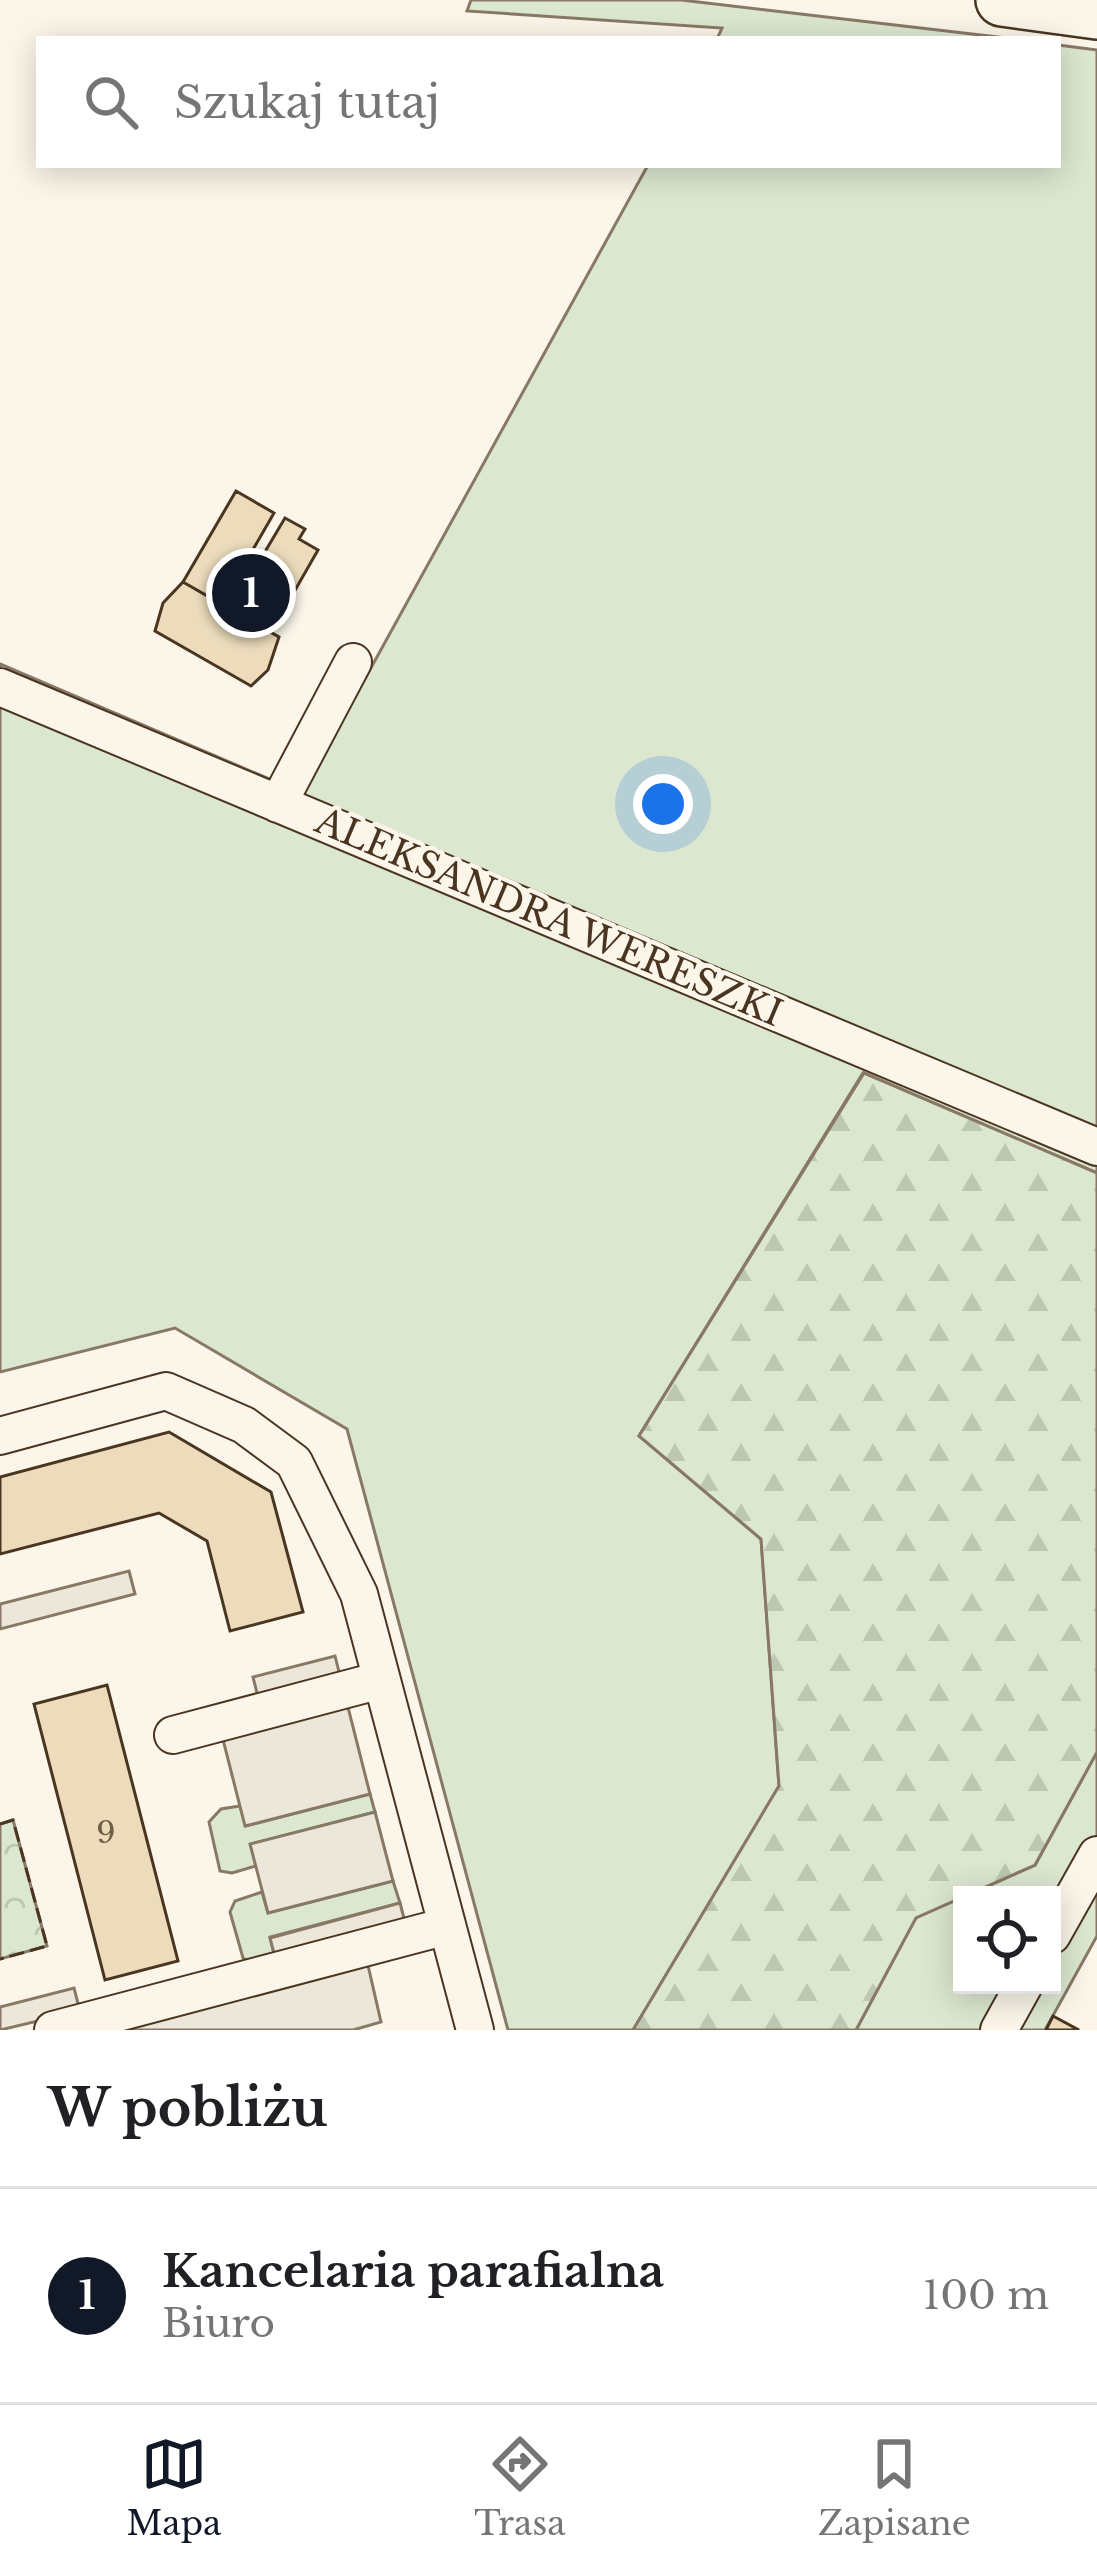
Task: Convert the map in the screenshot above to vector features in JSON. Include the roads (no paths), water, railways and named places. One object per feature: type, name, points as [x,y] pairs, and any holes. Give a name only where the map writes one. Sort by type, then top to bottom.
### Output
[{"type":"highway","points":[[1002,0],[1097,14]]},
{"type":"street","points":[[278,804],[352,662]]},
{"type":"street","name":"ALEKSANDRA WERESZKI","points":[[0,687],[1097,1147]]},
{"type":"street","points":[[0,1436],[166,1391],[244,1425],[294,1462],[359,1594],[475,2030]]},
{"type":"street","points":[[173,1735],[382,1680]]},
{"type":"street","points":[[1061,1919],[1097,1856]]},
{"type":"street","points":[[53,2030],[447,1926]]},
{"type":"street","points":[[999,2030],[1019,1994]]},
{"type":"place","name":"Kancelaria parafialna","points":[[251,593]]}]
